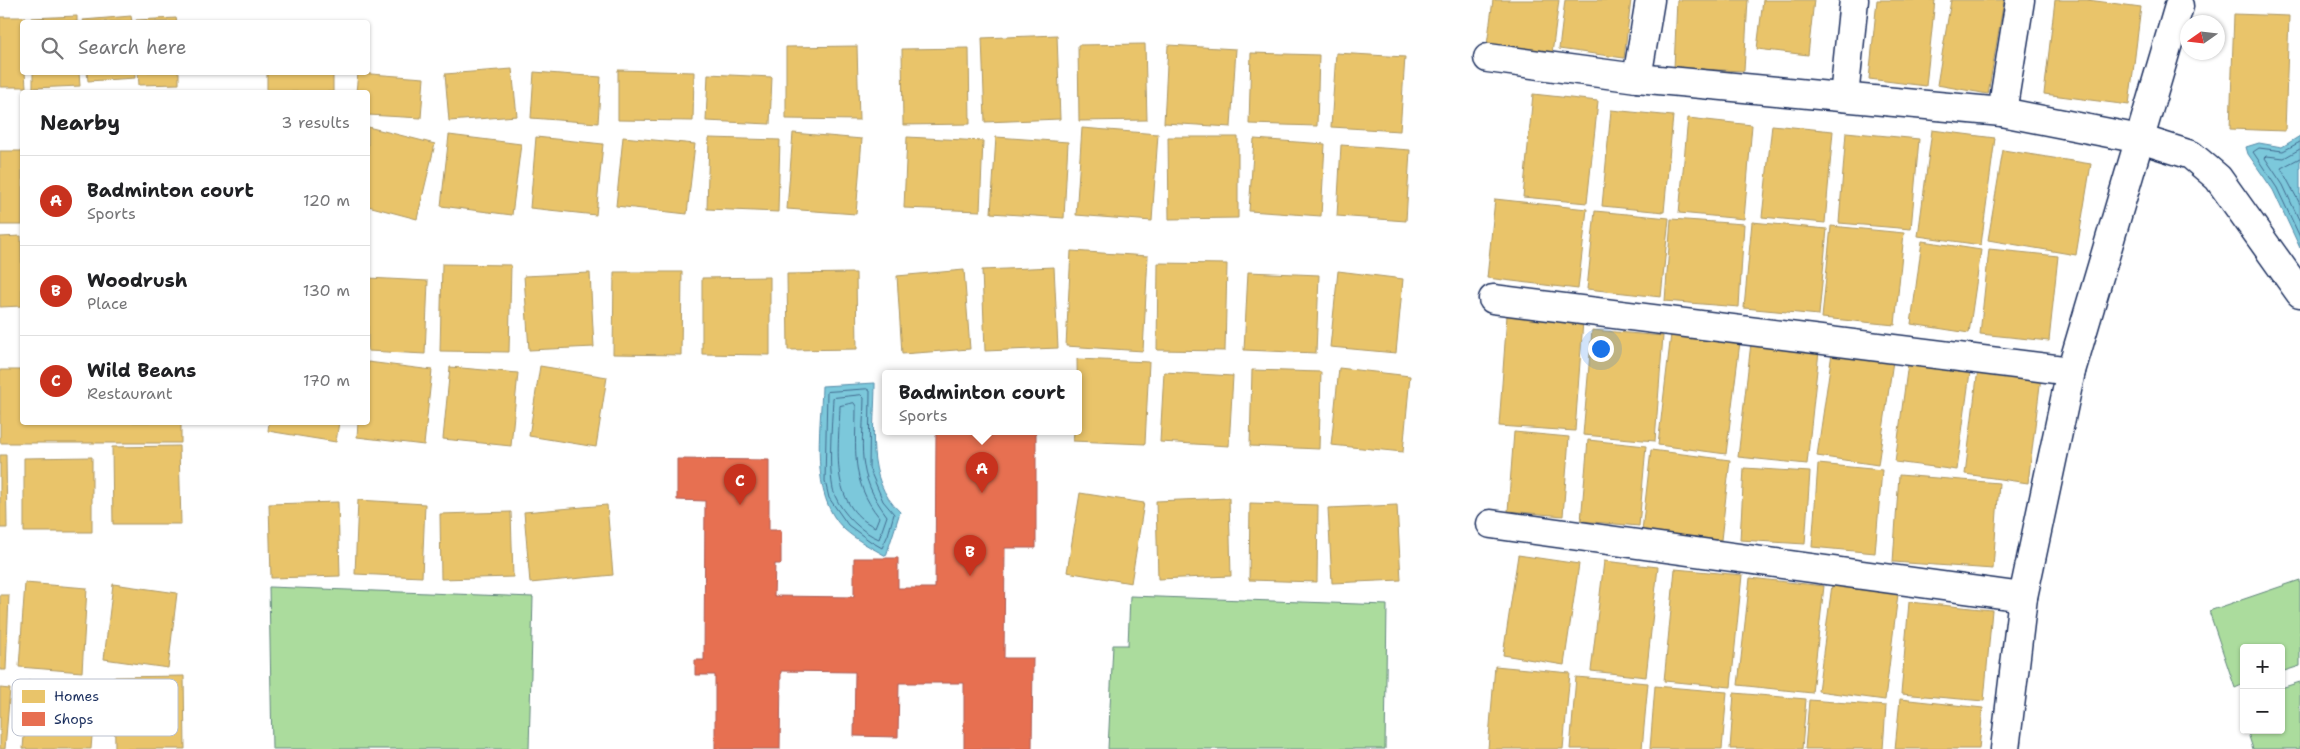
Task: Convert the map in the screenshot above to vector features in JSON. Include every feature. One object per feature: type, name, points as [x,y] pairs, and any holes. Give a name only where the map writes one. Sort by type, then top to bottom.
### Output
[{"type":"street","points":[[1637,78],[1650,0]]},
{"type":"street","points":[[1844,97],[1854,0]]},
{"type":"street","points":[[2002,112],[2020,0]]},
{"type":"street","points":[[2005,749],[2023,597],[2071,371],[2180,6]]},
{"type":"street","points":[[1488,58],[1637,78],[2002,112],[2140,139],[2191,155],[2218,178],[2300,293]]},
{"type":"street","points":[[1493,299],[2071,371]]},
{"type":"street","points":[[1491,524],[2023,597]]},
{"type":"green space","points":[[2300,580],[2300,666],[2285,671],[2285,644],[2240,644],[2240,686],[2235,688],[2209,611]]},
{"type":"green space","points":[[269,587],[533,597],[529,749],[272,749]]},
{"type":"green space","points":[[1130,596],[1387,605],[1385,749],[1108,749],[1113,645],[1128,645]]},
{"type":"green space","points":[[2300,682],[2300,749],[2253,749],[2248,734],[2285,734],[2285,687]]},
{"type":"water","points":[[2300,136],[2300,248],[2273,190],[2248,154],[2246,147],[2259,143],[2282,147]]},
{"type":"water","points":[[875,383],[873,435],[876,468],[881,484],[889,499],[900,512],[886,556],[864,544],[844,529],[833,515],[821,480],[819,442],[822,386]]},
{"type":"building: Homes","points":[[1493,0],[1559,0],[1552,54],[1487,45]]},
{"type":"building: Homes","points":[[1565,0],[1631,0],[1624,58],[1559,49]]},
{"type":"building: Homes","points":[[1677,0],[1748,0],[1744,71],[1674,68]]},
{"type":"building: Homes","points":[[1763,0],[1814,0],[1808,55],[1757,49]]},
{"type":"building: Homes","points":[[1877,0],[1935,0],[1926,86],[1869,79]]},
{"type":"building: Homes","points":[[1951,0],[2004,0],[1988,94],[1937,85]]},
{"type":"building: Homes","points":[[2055,0],[2088,0],[2141,7],[2129,105],[2044,94]]},
{"type":"building: Homes","points":[[2234,14],[2289,16],[2285,131],[2230,129]]},
{"type":"building: Homes","points":[[77,16],[77,20],[31,20],[31,18]]},
{"type":"building: Homes","points":[[131,16],[132,20],[83,20]]},
{"type":"building: Homes","points":[[0,17],[25,17],[25,20],[20,20],[20,75],[25,75],[26,87],[0,87]]},
{"type":"building: Homes","points":[[176,18],[176,20],[136,20]]},
{"type":"building: Homes","points":[[1057,35],[1060,119],[985,122],[982,38]]},
{"type":"building: Homes","points":[[1145,44],[1147,120],[1079,121],[1078,45]]},
{"type":"building: Homes","points":[[1168,45],[1236,49],[1231,127],[1164,123]]},
{"type":"building: Homes","points":[[857,46],[859,120],[786,119],[786,47]]},
{"type":"building: Homes","points":[[969,48],[970,124],[903,125],[902,49]]},
{"type":"building: Homes","points":[[1251,53],[1319,55],[1317,126],[1249,124]]},
{"type":"building: Homes","points":[[1336,53],[1405,57],[1400,131],[1331,127]]},
{"type":"building: Homes","points":[[512,69],[517,116],[449,121],[445,74]]},
{"type":"building: Homes","points":[[618,70],[694,72],[693,121],[618,120]]},
{"type":"building: Homes","points":[[534,72],[601,77],[598,123],[531,118]]},
{"type":"building: Homes","points":[[370,74],[424,78],[421,118],[370,115],[370,90],[356,90],[358,75]]},
{"type":"building: Homes","points":[[708,74],[772,77],[770,124],[706,121]]},
{"type":"building: Homes","points":[[33,75],[79,75],[80,86],[33,88]]},
{"type":"building: Homes","points":[[87,75],[135,75],[135,78],[88,81]]},
{"type":"building: Homes","points":[[138,75],[179,75],[179,84],[139,85]]},
{"type":"building: Homes","points":[[267,75],[333,75],[333,90],[267,90]]},
{"type":"building: Homes","points":[[1533,94],[1598,101],[1587,203],[1523,197]]},
{"type":"building: Homes","points":[[1611,110],[1673,116],[1664,212],[1602,206]]},
{"type":"building: Homes","points":[[1688,118],[1752,125],[1744,219],[1679,213]]},
{"type":"building: Homes","points":[[1772,125],[1833,131],[1825,223],[1762,217]]},
{"type":"building: Homes","points":[[370,128],[435,144],[417,219],[370,207]]},
{"type":"building: Homes","points":[[1082,128],[1158,134],[1152,221],[1076,215]]},
{"type":"building: Homes","points":[[1932,130],[1995,138],[1981,245],[1918,236]]},
{"type":"building: Homes","points":[[1846,132],[1919,139],[1911,229],[1839,223]]},
{"type":"building: Homes","points":[[793,133],[862,139],[856,214],[787,209]]},
{"type":"building: Homes","points":[[449,135],[521,144],[512,215],[441,206]]},
{"type":"building: Homes","points":[[536,137],[603,144],[596,215],[530,208]]},
{"type":"building: Homes","points":[[623,137],[695,144],[687,214],[616,206]]},
{"type":"building: Homes","points":[[907,137],[983,141],[980,211],[904,208]]},
{"type":"building: Homes","points":[[996,137],[1068,142],[1064,218],[991,213]]},
{"type":"building: Homes","points":[[1168,137],[1238,137],[1238,218],[1169,219]]},
{"type":"building: Homes","points":[[709,138],[780,140],[778,212],[707,209]]},
{"type":"building: Homes","points":[[1254,139],[1325,144],[1321,216],[1249,211]]},
{"type":"building: Homes","points":[[1341,145],[1410,150],[1406,221],[1337,216]]},
{"type":"building: Homes","points":[[2003,150],[2091,164],[2076,255],[1988,240]]},
{"type":"building: Homes","points":[[0,151],[20,151],[20,225],[0,225]]},
{"type":"building: Homes","points":[[1495,199],[1587,209],[1578,289],[1487,278]]},
{"type":"building: Homes","points":[[1595,211],[1669,218],[1661,297],[1587,289]]},
{"type":"building: Homes","points":[[1671,219],[1744,224],[1739,307],[1665,301]]},
{"type":"building: Homes","points":[[1752,222],[1827,229],[1819,315],[1744,308]]},
{"type":"building: Homes","points":[[1831,226],[1904,233],[1895,325],[1822,318]]},
{"type":"building: Homes","points":[[20,236],[20,306],[0,307],[0,237]]},
{"type":"building: Homes","points":[[1922,241],[1981,250],[1969,333],[1911,324]]},
{"type":"building: Homes","points":[[1989,249],[2058,256],[2049,341],[1980,334]]},
{"type":"building: Homes","points":[[1071,251],[1148,256],[1143,351],[1066,346]]},
{"type":"building: Homes","points":[[1158,263],[1227,264],[1225,351],[1157,350]]},
{"type":"building: Homes","points":[[442,264],[511,265],[509,352],[440,351]]},
{"type":"building: Homes","points":[[1054,267],[1058,348],[985,351],[982,270]]},
{"type":"building: Homes","points":[[964,270],[970,349],[902,354],[897,276]]},
{"type":"building: Homes","points":[[1338,271],[1403,279],[1396,353],[1330,347]]},
{"type":"building: Homes","points":[[614,272],[682,272],[681,355],[613,354]]},
{"type":"building: Homes","points":[[1248,272],[1319,275],[1316,353],[1244,350]]},
{"type":"building: Homes","points":[[590,273],[594,347],[529,350],[524,276]]},
{"type":"building: Homes","points":[[856,273],[857,349],[788,350],[787,274]]},
{"type":"building: Homes","points":[[770,277],[770,355],[702,354],[702,278]]},
{"type":"building: Homes","points":[[370,278],[428,281],[425,354],[370,351]]},
{"type":"building: Homes","points":[[1507,315],[1583,321],[1575,431],[1499,426]]},
{"type":"building: Homes","points":[[1592,330],[1663,336],[1655,441],[1583,435]]},
{"type":"building: Homes","points":[[1671,334],[1740,342],[1726,454],[1658,445]]},
{"type":"building: Homes","points":[[1751,343],[1819,351],[1807,464],[1738,457]]},
{"type":"building: Homes","points":[[1832,353],[1893,361],[1878,465],[1817,456]]},
{"type":"building: Homes","points":[[1077,359],[1149,362],[1145,444],[1073,441],[1074,435],[1082,435],[1082,370],[1077,370]]},
{"type":"building: Homes","points":[[370,362],[432,370],[424,445],[357,437],[358,425],[370,425]]},
{"type":"building: Homes","points":[[1908,363],[1970,372],[1957,470],[1895,462]]},
{"type":"building: Homes","points":[[540,366],[607,377],[596,447],[529,436]]},
{"type":"building: Homes","points":[[450,367],[518,373],[511,446],[443,439]]},
{"type":"building: Homes","points":[[1339,368],[1410,376],[1403,452],[1331,445]]},
{"type":"building: Homes","points":[[1978,369],[2041,377],[2028,483],[1965,474]]},
{"type":"building: Homes","points":[[0,370],[20,370],[20,425],[181,425],[181,443],[0,443]]},
{"type":"building: Homes","points":[[1252,370],[1321,372],[1319,449],[1250,446]]},
{"type":"building: Homes","points":[[1164,372],[1233,376],[1229,446],[1160,442]]},
{"type":"building: Homes","points":[[269,425],[339,425],[336,442],[268,431]]},
{"type":"building: Homes","points":[[1514,432],[1569,437],[1563,516],[1508,511]]},
{"type":"building: Homes","points":[[1588,440],[1646,446],[1639,526],[1581,521]]},
{"type":"building: Homes","points":[[179,446],[181,524],[113,524],[112,447]]},
{"type":"building: Homes","points":[[1651,450],[1730,460],[1721,540],[1642,531]]},
{"type":"building: Homes","points":[[0,455],[6,455],[7,528],[0,528]]},
{"type":"building: Homes","points":[[92,457],[92,532],[24,532],[24,458]]},
{"type":"building: Homes","points":[[1818,464],[1882,470],[1875,553],[1812,547]]},
{"type":"building: Homes","points":[[1744,468],[1810,472],[1805,544],[1740,540]]},
{"type":"building: Homes","points":[[1899,475],[1999,483],[1993,569],[1893,562]]},
{"type":"building: Homes","points":[[1080,493],[1144,503],[1131,583],[1067,572]]},
{"type":"building: Homes","points":[[1229,498],[1231,576],[1158,579],[1156,501]]},
{"type":"building: Homes","points":[[358,500],[425,504],[422,577],[355,574]]},
{"type":"building: Homes","points":[[338,502],[340,576],[271,578],[269,504]]},
{"type":"building: Homes","points":[[1250,503],[1318,505],[1317,582],[1249,580]]},
{"type":"building: Homes","points":[[607,505],[613,575],[530,583],[524,512]]},
{"type":"building: Homes","points":[[1397,505],[1401,580],[1332,583],[1328,508]]},
{"type":"building: Homes","points":[[511,512],[513,577],[441,579],[440,514]]},
{"type":"building: Homes","points":[[1518,555],[1579,564],[1564,665],[1503,655]]},
{"type":"building: Homes","points":[[1604,561],[1658,567],[1646,677],[1591,671]]},
{"type":"building: Homes","points":[[1675,569],[1742,575],[1731,687],[1664,681]]},
{"type":"building: Homes","points":[[1750,578],[1824,586],[1812,693],[1738,685]]},
{"type":"building: Homes","points":[[25,583],[87,588],[82,672],[19,667]]},
{"type":"building: Homes","points":[[113,584],[177,593],[168,668],[104,659]]},
{"type":"building: Homes","points":[[1832,585],[1898,594],[1885,700],[1818,691]]},
{"type":"building: Homes","points":[[0,595],[9,595],[6,670],[0,670]]},
{"type":"building: Homes","points":[[1909,602],[1992,610],[1984,701],[1901,694]]},
{"type":"building: Homes","points":[[1495,666],[1570,673],[1563,749],[1488,749]]},
{"type":"building: Homes","points":[[184,676],[185,749],[115,749],[115,736],[178,736],[178,679],[114,679],[114,677]]},
{"type":"building: Homes","points":[[1576,677],[1648,683],[1642,749],[1570,749]]},
{"type":"building: Homes","points":[[1655,686],[1727,692],[1722,749],[1650,749]]},
{"type":"building: Homes","points":[[0,688],[10,689],[5,749],[0,749]]},
{"type":"building: Homes","points":[[1734,693],[1806,699],[1802,749],[1730,749]]},
{"type":"building: Homes","points":[[1900,699],[1983,708],[1979,749],[1895,749]]},
{"type":"building: Homes","points":[[1809,700],[1886,706],[1883,749],[1805,749]]},
{"type":"building: Homes","points":[[24,736],[92,736],[91,749],[23,749]]},
{"type":"building: Shops","points":[[936,435],[1036,435],[1036,548],[1005,548],[1004,658],[1033,658],[1032,749],[964,749],[964,683],[899,683],[898,737],[854,736],[855,672],[781,671],[780,749],[715,749],[715,675],[695,675],[695,660],[704,660],[705,501],[677,500],[677,459],[769,460],[769,530],[781,530],[781,564],[775,564],[774,596],[854,597],[854,558],[898,558],[898,588],[935,588]]},
{"type":"place","name":"Badminton court","points":[[982,493]]},
{"type":"place","name":"Wild Beans","points":[[740,505]]},
{"type":"place","name":"Woodrush","points":[[970,576]]}]
